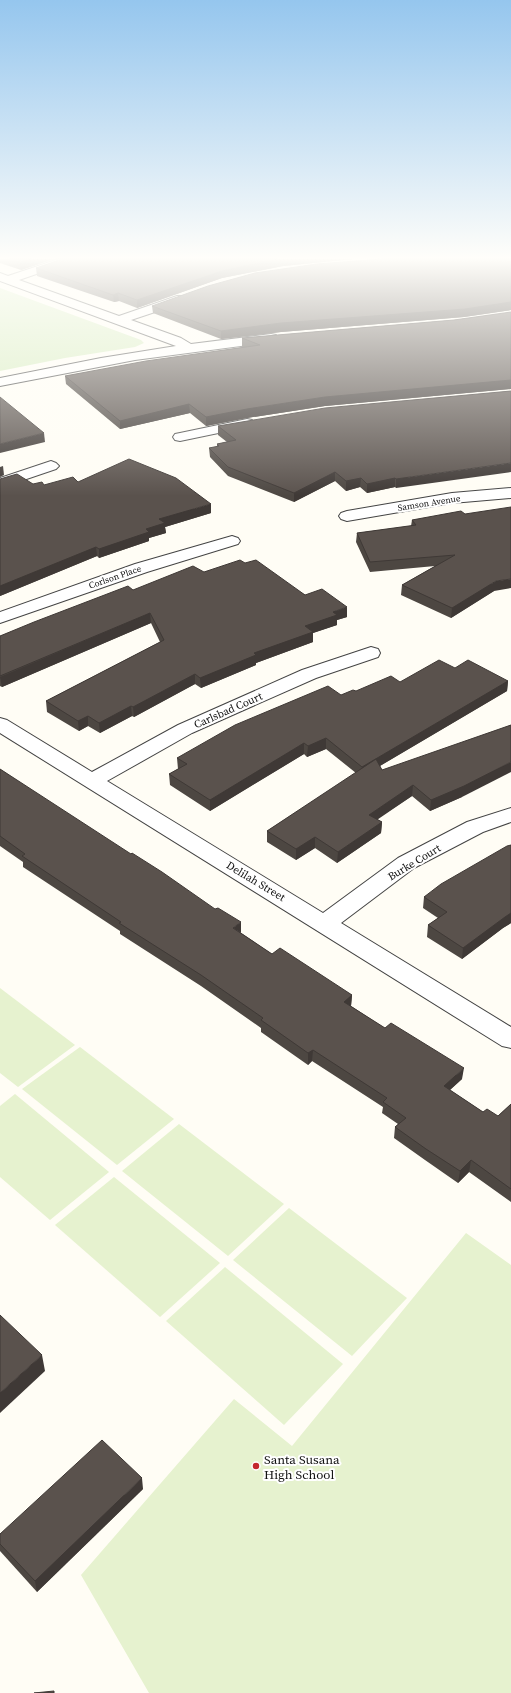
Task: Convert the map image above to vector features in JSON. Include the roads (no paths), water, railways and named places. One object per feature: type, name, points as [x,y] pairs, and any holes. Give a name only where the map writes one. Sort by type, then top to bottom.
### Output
[{"type":"street","points":[[168,338],[189,348]]},
{"type":"street","points":[[0,382],[92,364],[189,348],[273,338]]},
{"type":"street","points":[[180,437],[263,420]]},
{"type":"street","points":[[0,483],[51,466]]},
{"type":"street","name":"Samson Avenue","points":[[347,516],[452,498],[511,493]]},
{"type":"street","name":"Corlson Place","points":[[0,618],[141,568],[232,542]]},
{"type":"street","name":"Carlsbad Court","points":[[91,781],[185,729],[309,674],[371,653]]},
{"type":"street","name":"Delilah Street","points":[[0,724],[511,1039]]},
{"type":"street","name":"Burke Court","points":[[325,923],[406,863],[475,827],[511,815]]},
{"type":"place","name":"Santa Susana High School","points":[[256,1466]]}]
